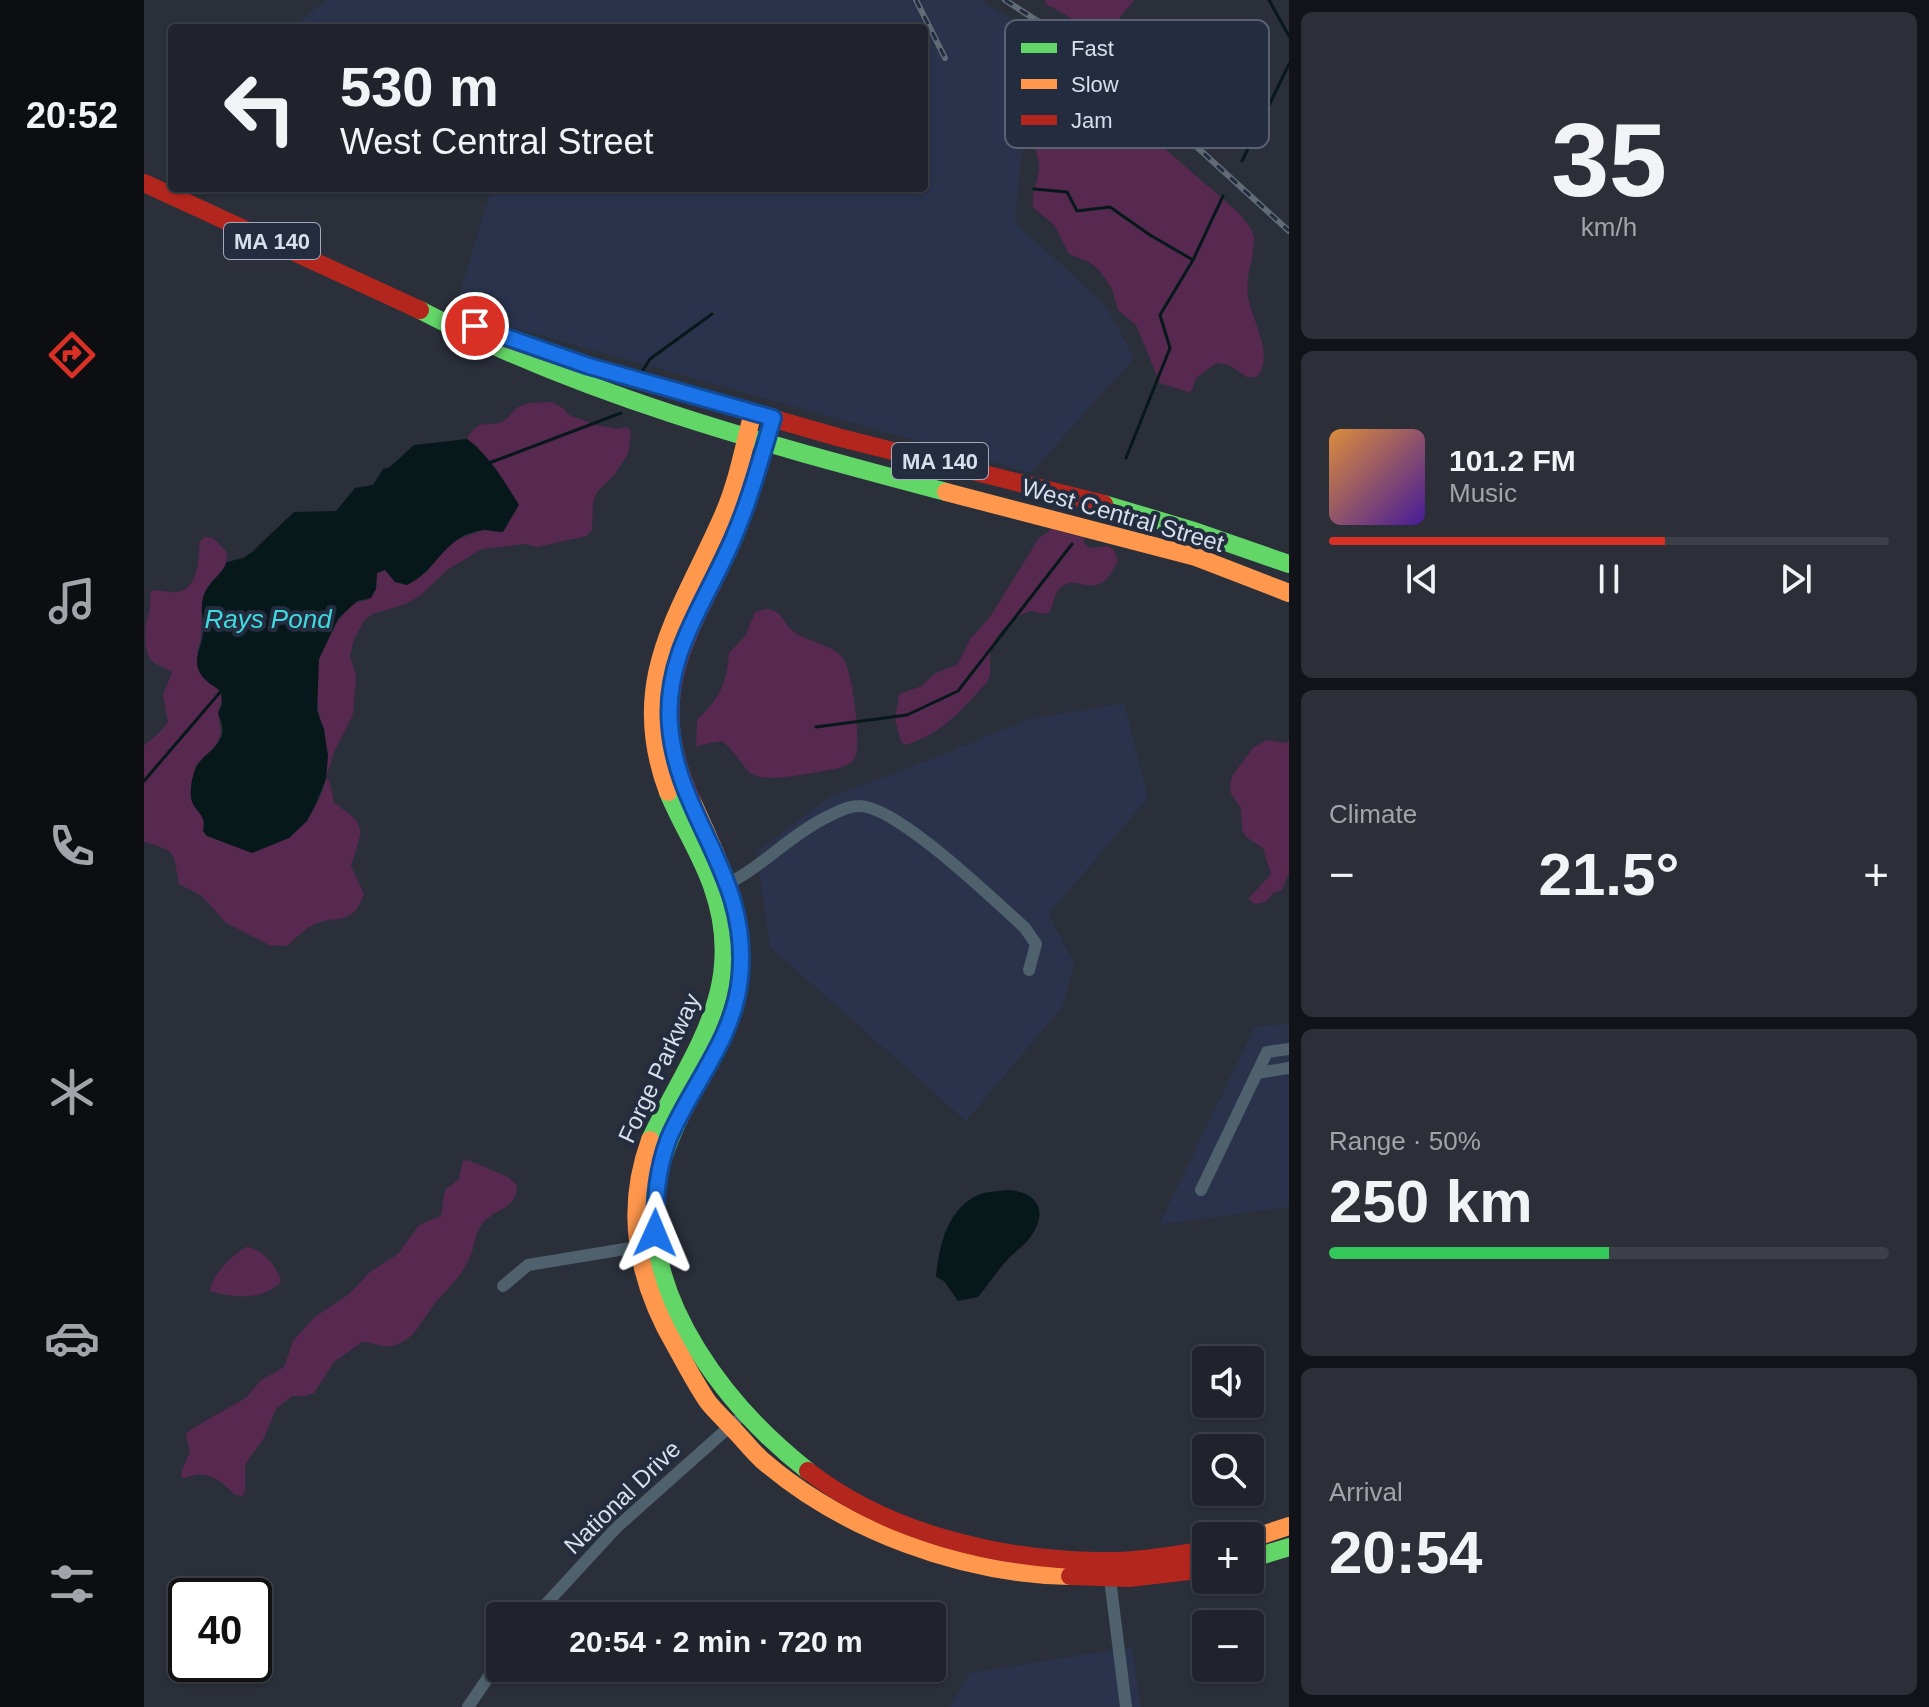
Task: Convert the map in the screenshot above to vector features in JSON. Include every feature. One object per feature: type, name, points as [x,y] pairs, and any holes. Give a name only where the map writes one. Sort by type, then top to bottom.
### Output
[{"type":"street","name":"West Central Street","points":[[144,183],[400,299],[460,331],[607,393],[765,444],[1196,557],[1289,593]]},
{"type":"street","name":"West Central Street","points":[[400,299],[589,366],[886,450],[943,461],[1118,508],[1213,535],[1289,564]]},
{"type":"street","name":"Forge Parkway","points":[[753,412],[726,509],[664,638],[654,675],[651,717],[656,757],[668,796],[737,910],[742,948],[739,991],[728,1029],[679,1117],[663,1154],[648,1245],[685,1328],[737,1420],[767,1439],[820,1481],[902,1524],[959,1543],[1109,1569],[1143,1578],[1192,1571]]},
{"type":"street","name":"Forge Parkway","points":[[721,887],[676,762],[670,723],[671,683],[689,626],[733,539],[773,418]]},
{"type":"street","points":[[721,887],[821,819],[861,805],[873,808],[906,828],[1025,928],[1036,944],[1029,970]]},
{"type":"street","points":[[1201,1190],[1267,1052],[1289,1049]]},
{"type":"street","points":[[1257,1073],[1289,1068]]},
{"type":"street","points":[[503,1286],[528,1265],[648,1245]]},
{"type":"street","name":"National Drive","points":[[548,1602],[617,1527],[737,1420]]},
{"type":"street","points":[[1264,1534],[1289,1526]]},
{"type":"street","points":[[1264,1555],[1289,1547]]},
{"type":"street","name":"Forge Parkway","points":[[1109,1569],[1192,1552]]},
{"type":"street","points":[[1109,1569],[1126,1707]]},
{"type":"street","points":[[468,1707],[486,1681]]},
{"type":"shaded area","points":[[326,0],[980,0],[1013,20],[1005,20],[1005,148],[1022,148],[1015,222],[1106,306],[1134,358],[1031,473],[454,311],[490,194],[451,192],[928,192],[928,24],[297,24]]},
{"type":"shaded area","points":[[1045,0],[1134,0],[1118,20],[1073,20],[1046,4]]},
{"type":"shaded area","points":[[1036,148],[1165,148],[1239,213],[1254,236],[1248,297],[1264,359],[1257,377],[1247,377],[1229,365],[1216,363],[1196,378],[1192,390],[1188,392],[1160,383],[1136,325],[1118,310],[1112,289],[1100,271],[1089,262],[1069,254],[1054,225],[1033,207],[1038,160]]},
{"type":"shaded area","points":[[551,402],[569,415],[596,425],[618,429],[628,427],[631,432],[628,454],[614,475],[597,492],[593,502],[592,530],[586,536],[537,547],[525,544],[482,549],[447,570],[421,595],[406,604],[372,614],[364,621],[354,639],[350,656],[356,675],[353,715],[334,752],[326,778],[330,782],[334,803],[353,817],[360,828],[351,866],[364,894],[359,905],[348,916],[310,927],[287,946],[269,945],[226,923],[202,896],[179,884],[172,854],[144,842],[144,745],[168,722],[163,695],[172,672],[152,661],[147,649],[145,632],[151,591],[178,592],[190,584],[196,571],[200,541],[205,537],[213,538],[227,552],[223,570],[210,584],[204,597],[197,652],[223,698],[218,710],[221,734],[213,751],[196,766],[193,805],[202,813],[205,822],[289,838],[313,810],[322,794],[326,761],[316,689],[317,674],[320,656],[339,620],[350,606],[368,600],[376,589],[377,573],[385,570],[395,582],[426,573],[443,550],[456,540],[484,530],[497,532],[478,447],[467,439],[476,427],[499,423],[522,406]]},
{"type":"shaded area","points":[[1052,529],[1084,538],[1084,543],[1090,548],[1108,546],[1114,550],[1118,560],[1110,574],[1095,585],[1067,584],[1058,590],[1046,614],[1031,611],[1010,622],[991,649],[988,681],[942,727],[906,745],[901,742],[895,720],[899,694],[922,686],[935,673],[957,665],[970,639],[990,617],[1039,538]]},
{"type":"shaded area","points":[[765,609],[779,614],[789,628],[799,635],[832,649],[843,658],[853,691],[857,723],[857,749],[853,761],[847,765],[794,776],[759,777],[752,774],[721,741],[696,746],[697,720],[720,690],[729,653],[746,635],[755,612]]},
{"type":"shaded area","points":[[1124,703],[1148,798],[1049,914],[1074,963],[1063,1006],[966,1121],[770,947],[756,852],[828,798],[1028,719]]},
{"type":"shaded area","points":[[1267,740],[1289,741],[1289,873],[1282,890],[1273,893],[1266,902],[1255,904],[1248,899],[1271,874],[1263,848],[1246,837],[1242,830],[1241,808],[1231,794],[1230,785],[1232,776],[1253,748]]},
{"type":"shaded area","points":[[1289,1024],[1289,1207],[1159,1225],[1255,1026]]},
{"type":"shaded area","points":[[468,1160],[508,1177],[517,1186],[516,1194],[509,1204],[482,1224],[462,1271],[412,1334],[392,1346],[362,1342],[334,1362],[314,1393],[292,1396],[276,1409],[264,1438],[245,1464],[245,1491],[242,1496],[235,1495],[207,1475],[182,1478],[181,1472],[190,1452],[186,1435],[190,1430],[247,1397],[260,1381],[284,1367],[293,1341],[315,1317],[349,1294],[370,1272],[398,1254],[419,1225],[441,1216],[445,1190],[459,1179],[463,1161]]},
{"type":"shaded area","points":[[246,1247],[268,1259],[277,1270],[281,1282],[256,1295],[228,1295],[210,1291],[224,1266]]},
{"type":"shaded area","points":[[1132,1647],[1141,1707],[950,1707],[969,1673]]},
{"type":"water","name":"Rays Pond","points":[[467,439],[490,461],[519,505],[503,532],[484,530],[459,538],[418,579],[407,585],[395,582],[385,570],[377,573],[376,589],[371,598],[357,601],[338,619],[319,659],[317,711],[324,729],[328,756],[326,779],[307,821],[289,838],[252,853],[207,836],[191,791],[196,767],[216,745],[222,733],[218,714],[222,704],[221,692],[204,678],[197,666],[203,635],[202,603],[207,588],[227,562],[252,552],[294,512],[336,511],[355,488],[373,485],[383,469],[390,467],[414,445]]},
{"type":"water","points":[[1009,1190],[1028,1195],[1038,1206],[1035,1230],[978,1297],[958,1301],[944,1281],[936,1277],[946,1230],[967,1201],[993,1191]]},
{"type":"waterway","points":[[1269,0],[1289,36]]},
{"type":"waterway","points":[[1269,105],[1289,64]]},
{"type":"waterway","points":[[1242,161],[1248,148]]},
{"type":"waterway","points":[[1034,189],[1067,192],[1077,211],[1110,207],[1193,260]]},
{"type":"waterway","points":[[1126,458],[1170,348],[1160,315],[1193,260],[1223,196]]},
{"type":"waterway","points":[[643,370],[650,359],[712,314]]},
{"type":"waterway","points":[[489,463],[621,413]]},
{"type":"waterway","points":[[816,727],[907,715],[958,691],[1072,544]]},
{"type":"waterway","points":[[144,781],[222,690]]},
{"type":"railway","points":[[916,0],[945,58]]},
{"type":"railway","points":[[1005,0],[1036,20]]},
{"type":"railway","points":[[1198,148],[1289,231]]},
{"type":"traffic: fast","points":[[420,310],[547,368],[678,416],[946,492]]},
{"type":"traffic: fast","points":[[1104,504],[1289,564]]},
{"type":"traffic: fast","points":[[650,1140],[710,1019],[724,957],[722,923],[712,886],[668,792]]},
{"type":"traffic: fast","points":[[679,1119],[664,1156],[655,1195],[655,1235],[663,1275],[678,1313],[722,1385],[749,1417],[808,1471]]},
{"type":"traffic: fast","points":[[1264,1555],[1289,1547]]},
{"type":"traffic: slow","points":[[668,792],[656,752],[653,715],[656,680],[676,615],[729,501],[753,412]]},
{"type":"traffic: slow","points":[[946,492],[1196,557],[1289,593]]},
{"type":"traffic: slow","points":[[679,1119],[725,1031],[736,1000],[740,970],[736,913],[728,885],[692,801]]},
{"type":"traffic: slow","points":[[650,1140],[637,1194],[636,1221],[644,1273],[664,1324],[704,1396],[755,1453],[794,1485],[830,1508],[906,1544],[988,1567],[1070,1576]]},
{"type":"traffic: slow","points":[[1264,1534],[1289,1526]]},
{"type":"traffic: jam","points":[[144,183],[420,310]]},
{"type":"traffic: jam","points":[[505,338],[578,363],[841,438],[1104,504]]},
{"type":"traffic: jam","points":[[692,801],[678,762],[671,728],[671,696],[677,666],[739,526],[773,418]]},
{"type":"traffic: jam","points":[[808,1471],[839,1493],[873,1511],[908,1526],[982,1548],[1020,1555],[1096,1561],[1138,1560],[1192,1552]]},
{"type":"traffic: jam","points":[[1070,1576],[1129,1578],[1192,1571]]},
{"type":"route","points":[[475,326],[589,366],[773,418],[733,539],[689,626],[671,683],[670,723],[676,762],[728,883],[737,910],[742,948],[739,991],[728,1029],[679,1117],[663,1154],[655,1193],[655,1233]]}]
